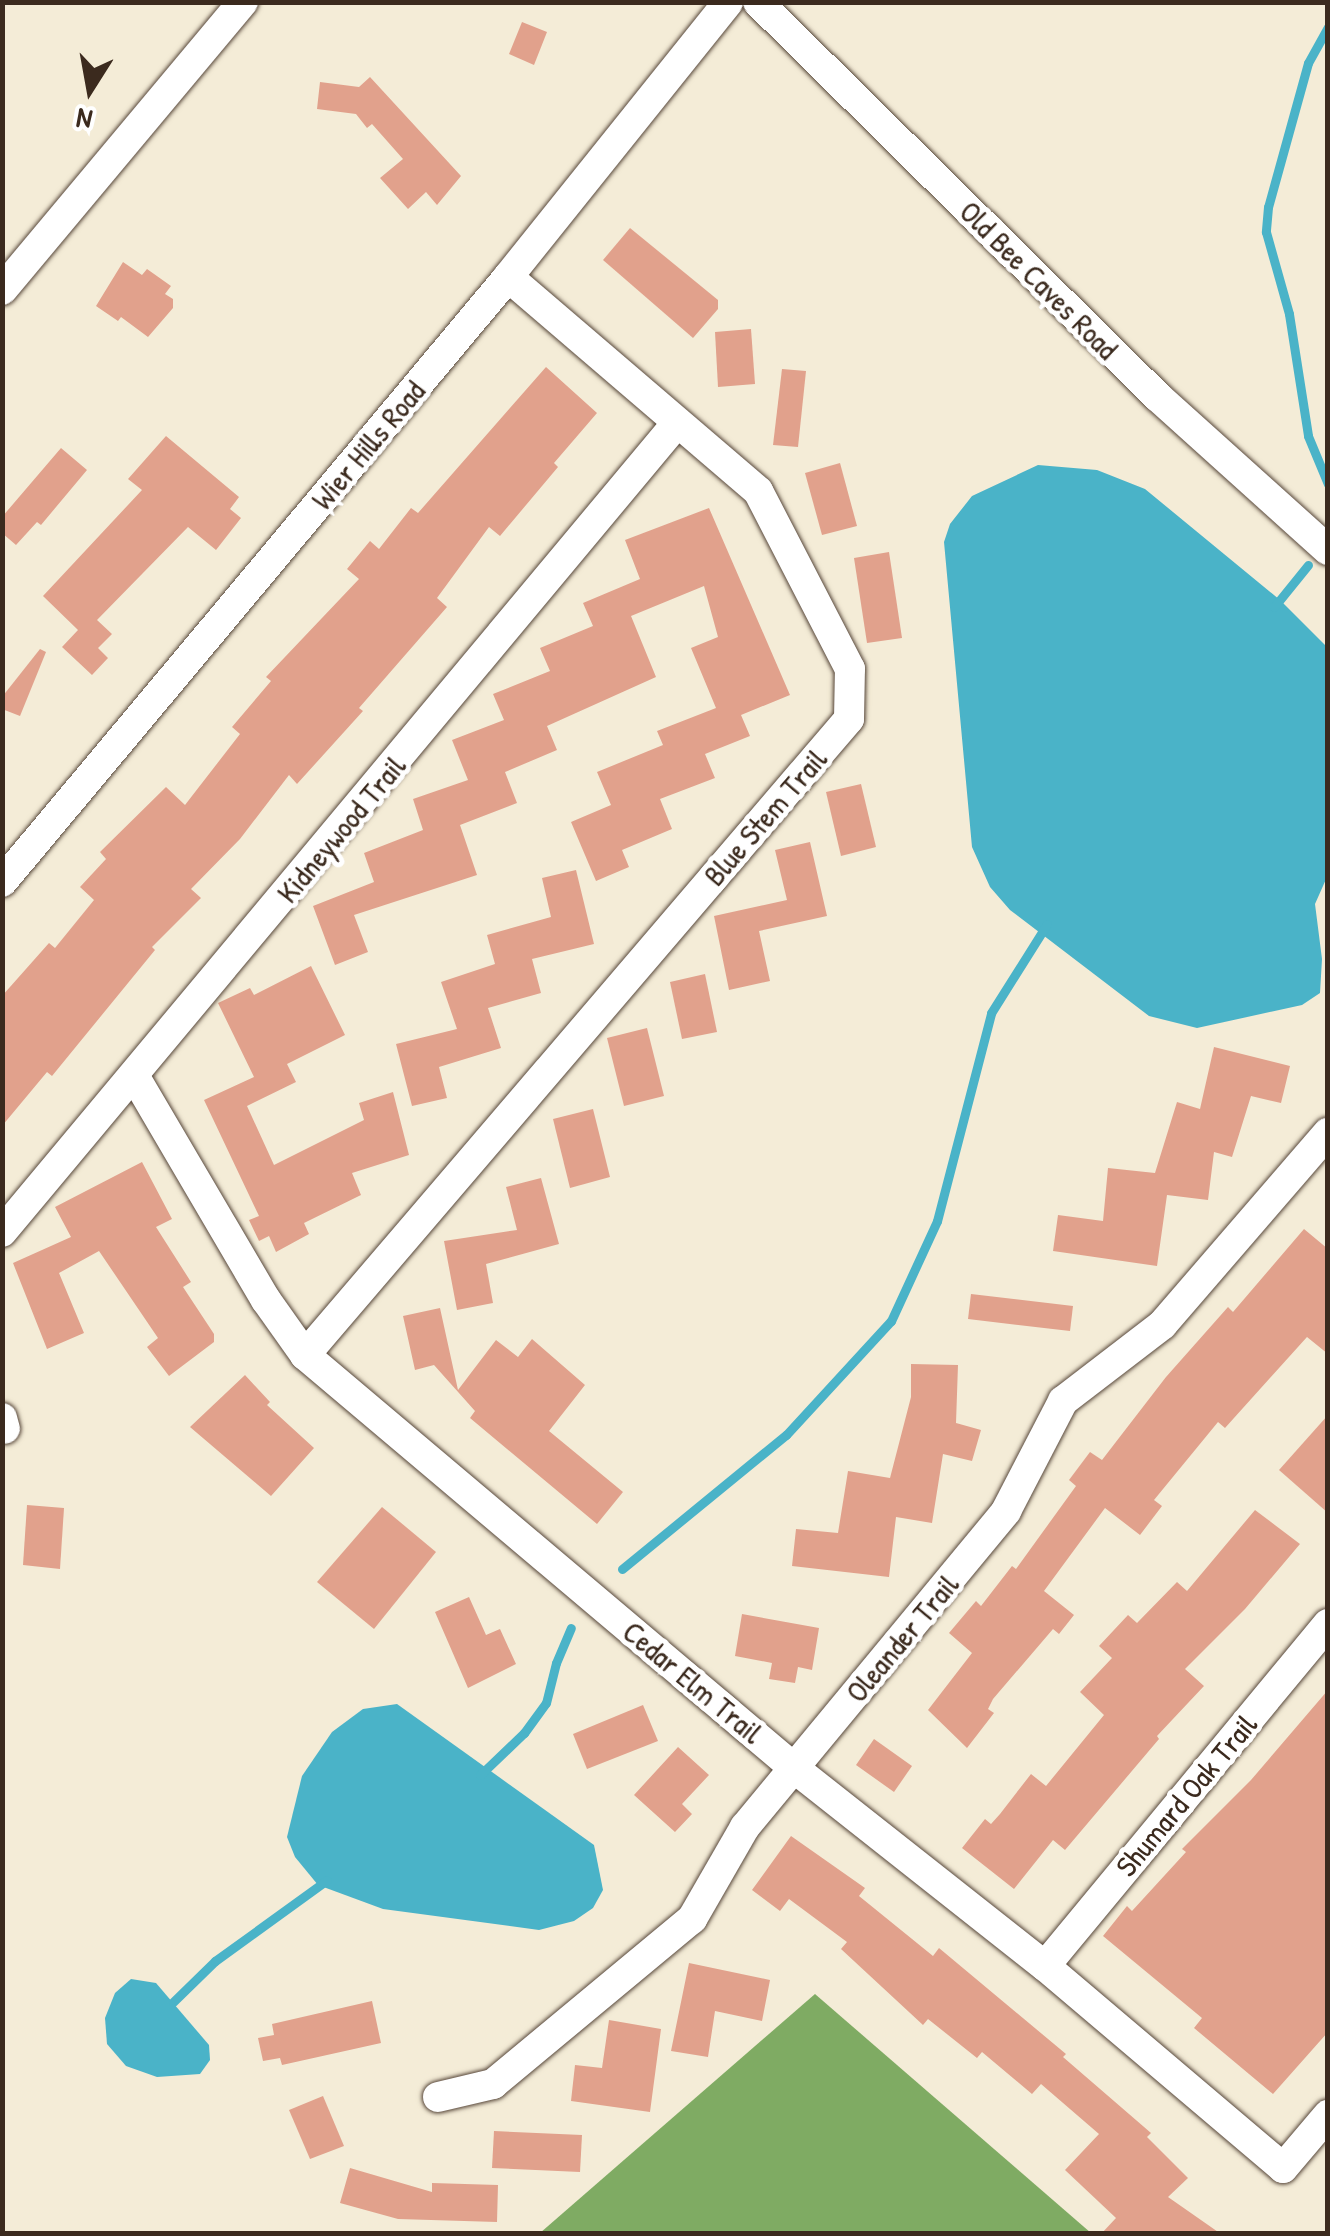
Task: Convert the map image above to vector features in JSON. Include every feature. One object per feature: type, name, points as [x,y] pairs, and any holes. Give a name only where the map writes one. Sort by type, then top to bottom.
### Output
[{"type":"street","points":[[2,290],[243,2]]},
{"type":"street","name":"Wier Hills Road","points":[[2,882],[508,277],[728,2]]},
{"type":"street","name":"Old Bee Caves Road","points":[[758,2],[1158,396],[1328,550]]},
{"type":"street","name":"Blue Stem Trail","points":[[305,1355],[849,719],[850,669],[758,490],[508,277]]},
{"type":"street","name":"Kidneywood Trail","points":[[2,1232],[677,423]]},
{"type":"street","name":"Cedar Elm Trail","points":[[135,1077],[266,1300],[305,1355],[794,1768],[1046,1966],[1283,2168],[1328,2115]]},
{"type":"street","name":"Oleander Trail","points":[[438,2097],[493,2084],[692,1919],[746,1828],[1006,1511],[1063,1401],[1162,1325],[1328,1134]]},
{"type":"street","name":"Shumard Oak Trail","points":[[1046,1966],[1328,1624]]},
{"type":"green space","points":[[815,1994],[1091,2233],[540,2233]]},
{"type":"water","points":[[1038,465],[1097,470],[1145,489],[1280,600],[1327,647],[1327,877],[1315,904],[1322,959],[1320,993],[1302,1005],[1197,1028],[1149,1016],[1010,910],[990,887],[972,847],[944,542],[950,524],[972,496]]},
{"type":"water","points":[[397,1704],[594,1845],[603,1890],[593,1908],[574,1921],[539,1930],[383,1909],[318,1885],[295,1857],[287,1837],[302,1776],[332,1732],[363,1709]]},
{"type":"water","points":[[131,1979],[156,1983],[209,2045],[210,2060],[200,2074],[157,2077],[126,2066],[107,2044],[105,2018],[115,1993]]},
{"type":"building","points":[[522,22],[547,32],[534,65],[509,54]]},
{"type":"building","points":[[370,77],[461,176],[437,205],[426,192],[408,209],[380,178],[403,159],[372,124],[367,128],[356,114],[317,109],[320,82],[359,87]]},
{"type":"building","points":[[630,228],[718,300],[718,309],[693,338],[603,260]]},
{"type":"building","points":[[123,262],[142,275],[147,269],[171,286],[165,294],[173,299],[173,308],[148,337],[121,317],[118,321],[96,306]]},
{"type":"building","points":[[751,329],[755,384],[718,387],[715,332]]},
{"type":"building","points":[[546,367],[597,413],[500,536],[489,527],[437,598],[447,607],[359,708],[363,711],[297,784],[289,775],[240,839],[191,889],[201,898],[152,947],[155,950],[52,1076],[47,1072],[2,1126],[2,996],[49,943],[55,948],[94,900],[80,887],[106,859],[100,852],[166,787],[185,805],[240,734],[232,727],[271,681],[266,677],[359,579],[347,569],[370,541],[379,549],[411,508],[418,513]]},
{"type":"building","points":[[782,369],[806,371],[798,447],[773,445]]},
{"type":"building","points":[[166,436],[239,497],[230,509],[241,518],[216,550],[188,527],[97,620],[112,634],[98,648],[108,658],[92,675],[62,647],[78,630],[43,596],[142,490],[128,479]]},
{"type":"building","points":[[61,448],[87,470],[41,525],[37,522],[16,545],[2,533],[2,517]]},
{"type":"building","points":[[840,463],[857,526],[822,535],[805,473]]},
{"type":"building","points":[[709,508],[790,695],[741,715],[750,736],[705,754],[715,778],[660,799],[672,829],[622,850],[629,867],[596,881],[571,822],[611,805],[597,772],[663,745],[657,731],[716,708],[691,648],[718,637],[704,586],[631,616],[656,677],[547,726],[557,750],[505,772],[517,803],[460,825],[477,875],[354,915],[368,952],[335,965],[313,906],[374,882],[364,853],[423,830],[413,799],[468,780],[452,740],[504,720],[493,694],[550,671],[540,648],[593,626],[583,603],[640,579],[625,540]]},
{"type":"building","points":[[889,552],[902,638],[867,643],[854,558]]},
{"type":"building","points":[[40,649],[46,652],[20,716],[2,709],[2,697]]},
{"type":"building","points":[[861,784],[876,847],[841,856],[826,792]]},
{"type":"building","points":[[810,842],[827,916],[759,931],[770,981],[729,990],[714,916],[787,900],[775,850]]},
{"type":"building","points":[[576,870],[594,944],[532,959],[541,993],[488,1008],[501,1048],[439,1067],[447,1098],[412,1106],[396,1044],[457,1029],[441,982],[495,964],[487,935],[551,917],[542,878]]},
{"type":"building","points":[[311,966],[345,1035],[287,1064],[296,1082],[247,1106],[274,1165],[364,1120],[359,1103],[393,1092],[409,1155],[352,1173],[361,1195],[304,1223],[309,1234],[276,1252],[269,1236],[259,1241],[249,1220],[259,1216],[204,1100],[254,1077],[218,1003],[250,988],[254,995]]},
{"type":"building","points":[[705,974],[717,1032],[682,1039],[670,982]]},
{"type":"building","points":[[647,1028],[664,1096],[624,1106],[607,1038]]},
{"type":"building","points":[[1214,1047],[1290,1066],[1281,1103],[1251,1096],[1232,1157],[1214,1152],[1208,1200],[1167,1195],[1157,1266],[1053,1251],[1058,1215],[1103,1221],[1108,1168],[1155,1173],[1177,1102],[1200,1109]]},
{"type":"building","points":[[593,1109],[610,1177],[570,1188],[553,1119]]},
{"type":"building","points":[[142,1162],[172,1219],[156,1227],[191,1282],[183,1287],[214,1334],[214,1342],[169,1376],[147,1347],[158,1338],[99,1251],[59,1273],[84,1333],[47,1349],[13,1263],[71,1237],[55,1207]]},
{"type":"building","points":[[541,1178],[559,1244],[486,1264],[493,1303],[457,1310],[444,1241],[517,1230],[506,1187]]},
{"type":"building","points":[[1304,1229],[1328,1249],[1328,1354],[1307,1337],[1225,1428],[1218,1422],[1154,1500],[1162,1506],[1140,1535],[1105,1508],[1044,1591],[1074,1615],[1059,1634],[1053,1629],[993,1699],[988,1709],[994,1713],[967,1748],[928,1710],[972,1653],[949,1633],[976,1601],[981,1606],[1012,1566],[1016,1569],[1076,1486],[1069,1480],[1090,1452],[1102,1460],[1166,1377],[1228,1307],[1233,1312]]},
{"type":"building","points":[[971,1294],[1073,1306],[1070,1331],[968,1319]]},
{"type":"building","points":[[440,1308],[458,1390],[496,1340],[518,1357],[532,1339],[585,1385],[549,1431],[623,1492],[597,1524],[470,1418],[475,1411],[434,1365],[415,1370],[403,1316]]},
{"type":"building","points":[[911,1364],[958,1365],[956,1423],[981,1430],[972,1461],[943,1454],[932,1523],[896,1517],[889,1577],[792,1566],[796,1529],[838,1533],[848,1471],[890,1478],[911,1397]]},
{"type":"building","points":[[245,1375],[270,1402],[267,1405],[314,1448],[271,1496],[190,1427]]},
{"type":"building","points":[[1328,1415],[1328,1513],[1279,1470]]},
{"type":"building","points":[[27,1505],[64,1508],[60,1569],[23,1565]]},
{"type":"building","points":[[382,1507],[436,1552],[374,1629],[317,1582]]},
{"type":"building","points":[[1255,1510],[1300,1544],[1245,1609],[1185,1669],[1204,1686],[1157,1736],[1159,1739],[1065,1850],[1053,1840],[1014,1889],[962,1848],[985,1819],[991,1824],[1031,1774],[1046,1786],[1104,1715],[1080,1692],[1112,1658],[1099,1646],[1128,1615],[1137,1623],[1177,1582],[1187,1591]]},
{"type":"building","points":[[469,1597],[486,1635],[500,1629],[516,1664],[468,1688],[435,1612]]},
{"type":"building","points":[[742,1614],[819,1628],[812,1670],[798,1667],[795,1683],[769,1679],[772,1663],[735,1656]]},
{"type":"building","points":[[1328,1690],[1328,2032],[1273,2094],[1194,2028],[1202,2018],[1103,1936],[1127,1906],[1132,1911],[1186,1852],[1182,1849],[1251,1780]]},
{"type":"building","points":[[643,1705],[658,1741],[587,1769],[573,1734]]},
{"type":"building","points":[[874,1739],[912,1766],[894,1792],[856,1765]]},
{"type":"building","points":[[678,1747],[709,1775],[682,1804],[692,1814],[675,1832],[634,1795]]},
{"type":"building","points":[[791,1836],[865,1888],[859,1896],[933,1956],[939,1948],[1066,2054],[1063,2057],[1151,2133],[1147,2137],[1188,2178],[1168,2197],[1221,2234],[1101,2234],[1116,2218],[1065,2170],[1099,2134],[1041,2084],[1032,2094],[982,2052],[977,2058],[928,2019],[923,2025],[841,1949],[847,1942],[789,1899],[780,1911],[752,1890]]},
{"type":"building","points":[[689,1963],[770,1980],[762,2021],[715,2011],[708,2057],[671,2051]]},
{"type":"building","points":[[372,2001],[381,2043],[282,2065],[280,2058],[263,2061],[258,2038],[274,2035],[272,2024]]},
{"type":"building","points":[[609,2020],[661,2029],[650,2112],[571,2101],[575,2065],[602,2068]]},
{"type":"building","points":[[323,2096],[344,2146],[310,2159],[289,2110]]},
{"type":"building","points":[[494,2131],[582,2135],[580,2172],[492,2168]]},
{"type":"building","points":[[350,2168],[432,2192],[432,2183],[498,2185],[497,2222],[398,2219],[340,2203]]},
{"type":"waterway","points":[[1328,27],[1308,63],[1268,207],[1266,232],[1289,314],[1308,436],[1328,484]]},
{"type":"waterway","points":[[1274,607],[1308,565]]},
{"type":"waterway","points":[[622,1569],[786,1435],[891,1321],[937,1221],[991,1013],[1047,924]]},
{"type":"waterway","points":[[480,1775],[524,1733],[546,1703],[556,1663],[571,1628]]},
{"type":"waterway","points":[[173,2002],[215,1961],[327,1880]]}]
